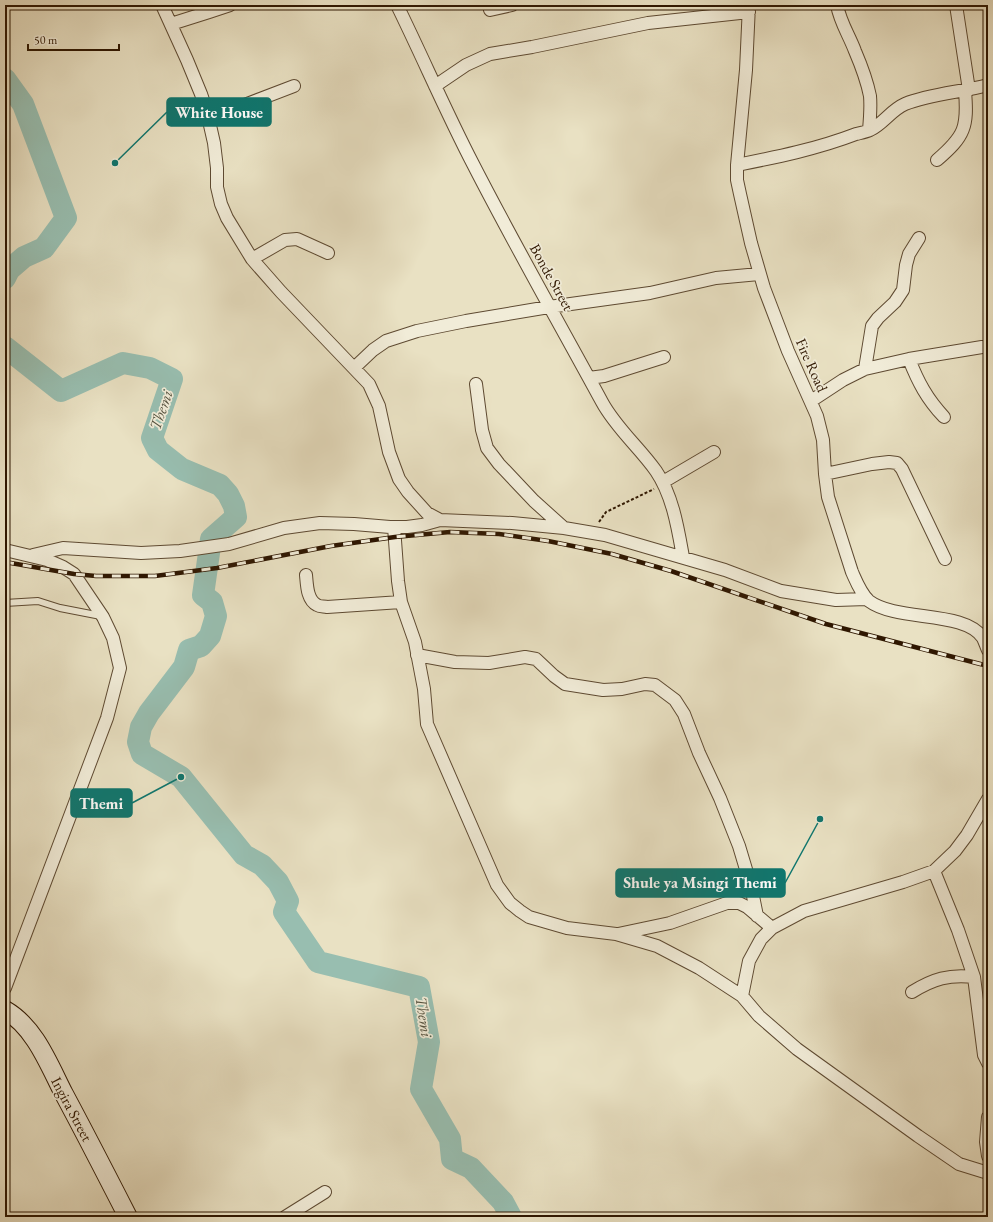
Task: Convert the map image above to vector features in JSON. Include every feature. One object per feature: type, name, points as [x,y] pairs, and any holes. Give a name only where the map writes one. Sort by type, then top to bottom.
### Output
[{"type":"street","points":[[162,5],[201,94],[214,143],[217,168],[217,187],[220,204],[234,232],[252,259],[281,292],[369,384],[379,406],[389,452],[399,479],[417,503],[427,513],[440,520]]},
{"type":"street","points":[[171,24],[230,5]]},
{"type":"street","name":"Bonde Street","points":[[398,5],[435,86],[485,187],[549,307],[603,404],[611,416],[651,464],[663,483],[676,521],[683,557]]},
{"type":"street","points":[[490,10],[512,5]]},
{"type":"street","points":[[837,5],[839,16],[864,73],[870,97],[869,130]]},
{"type":"street","points":[[937,160],[948,151],[963,131],[966,121],[967,91],[956,5]]},
{"type":"street","points":[[435,86],[466,65],[490,54],[532,47],[648,23],[749,8]]},
{"type":"street","name":"Fire Road","points":[[749,8],[746,70],[737,165],[737,180],[759,274],[780,333],[811,401],[821,428],[828,497],[856,583],[867,600]]},
{"type":"street","points":[[737,165],[795,153],[840,140],[869,130],[904,105],[925,98],[967,91],[988,85]]},
{"type":"street","points":[[208,119],[294,86]]},
{"type":"street","points":[[865,369],[872,326],[878,318],[895,302],[903,290],[909,254],[920,238]]},
{"type":"street","points":[[252,259],[286,240],[297,239],[328,253]]},
{"type":"street","points":[[354,368],[373,350],[386,341],[417,331],[549,307],[650,293],[716,278],[759,274]]},
{"type":"street","points":[[811,401],[842,380],[865,369],[909,359],[982,347]]},
{"type":"street","points":[[589,378],[617,372],[664,357]]},
{"type":"street","points":[[909,359],[927,396],[944,417]]},
{"type":"street","points":[[476,384],[482,430],[487,448],[499,464],[534,501],[564,528]]},
{"type":"street","points":[[663,483],[714,452]]},
{"type":"street","points":[[825,474],[872,464],[897,463],[902,469],[945,559]]},
{"type":"street","points":[[30,556],[63,548],[141,553],[180,551],[230,544],[284,528],[320,522],[394,527],[422,525],[440,520],[498,522],[564,528],[605,535],[737,574],[781,591],[836,600],[867,600],[883,608],[897,612],[948,620],[962,624],[988,635]]},
{"type":"street","points":[[394,527],[398,581],[402,602],[415,642],[424,689],[427,724],[497,885],[510,903],[529,917],[567,928],[616,934],[657,946],[699,968],[742,996],[759,1016],[797,1049],[836,1078],[959,1164],[988,1173]]},
{"type":"street","points":[[5,550],[47,560],[74,574],[103,617],[113,638],[120,668],[107,718],[5,988]]},
{"type":"street","points":[[306,575],[308,592],[317,605],[327,607],[402,602]]},
{"type":"street","points":[[976,631],[983,638],[988,650]]},
{"type":"street","points":[[417,656],[455,662],[489,663],[525,657],[536,659],[565,684],[603,690],[622,689],[645,684],[654,684],[675,700],[684,714],[739,846],[751,886],[757,916]]},
{"type":"street","points":[[742,996],[749,961],[761,939],[772,928],[804,911],[903,882],[934,871],[955,851],[988,798]]},
{"type":"street","points":[[934,871],[958,930],[974,977],[984,1055],[988,1063]]},
{"type":"street","points":[[616,934],[670,923],[727,903],[739,903],[772,928]]},
{"type":"street","points":[[912,992],[933,981],[943,978],[953,976],[974,977]]},
{"type":"street","name":"Ingira Street","points":[[5,1010],[14,1016],[37,1044],[87,1135],[128,1217]]},
{"type":"street","points":[[988,1117],[986,1142],[988,1156]]},
{"type":"street","points":[[285,1217],[325,1192]]},
{"type":"lane","points":[[5,603],[38,601],[60,608],[103,617]]},
{"type":"path","points":[[594,525],[600,522],[606,512],[629,502],[663,483]]},
{"type":"waterway","name":"Themi","points":[[5,79],[23,104],[66,218],[44,248],[24,257],[9,270],[5,278]]},
{"type":"waterway","name":"Themi","points":[[5,347],[61,391],[123,363],[150,368],[172,379],[152,438],[158,450],[182,469],[220,485],[228,494],[234,506],[236,517],[211,539],[203,595],[212,602],[216,616],[210,636],[201,646],[189,650],[184,667],[149,713],[141,727],[138,742],[142,754],[181,777],[244,855],[262,865],[278,882],[288,901],[284,912],[318,962],[419,987],[429,1042],[421,1089],[450,1139],[452,1159],[471,1168],[503,1202],[511,1217]]},
{"type":"railway","points":[[5,562],[74,574],[96,576],[155,576],[217,568],[331,546],[395,537],[450,532],[499,534],[548,541],[612,554],[671,571],[826,624],[988,666]]},
{"type":"place","name":"White House","points":[[115,163]]},
{"type":"place","name":"Themi","points":[[181,777]]},
{"type":"place","name":"Shule ya Msingi Themi","points":[[820,819]]}]
